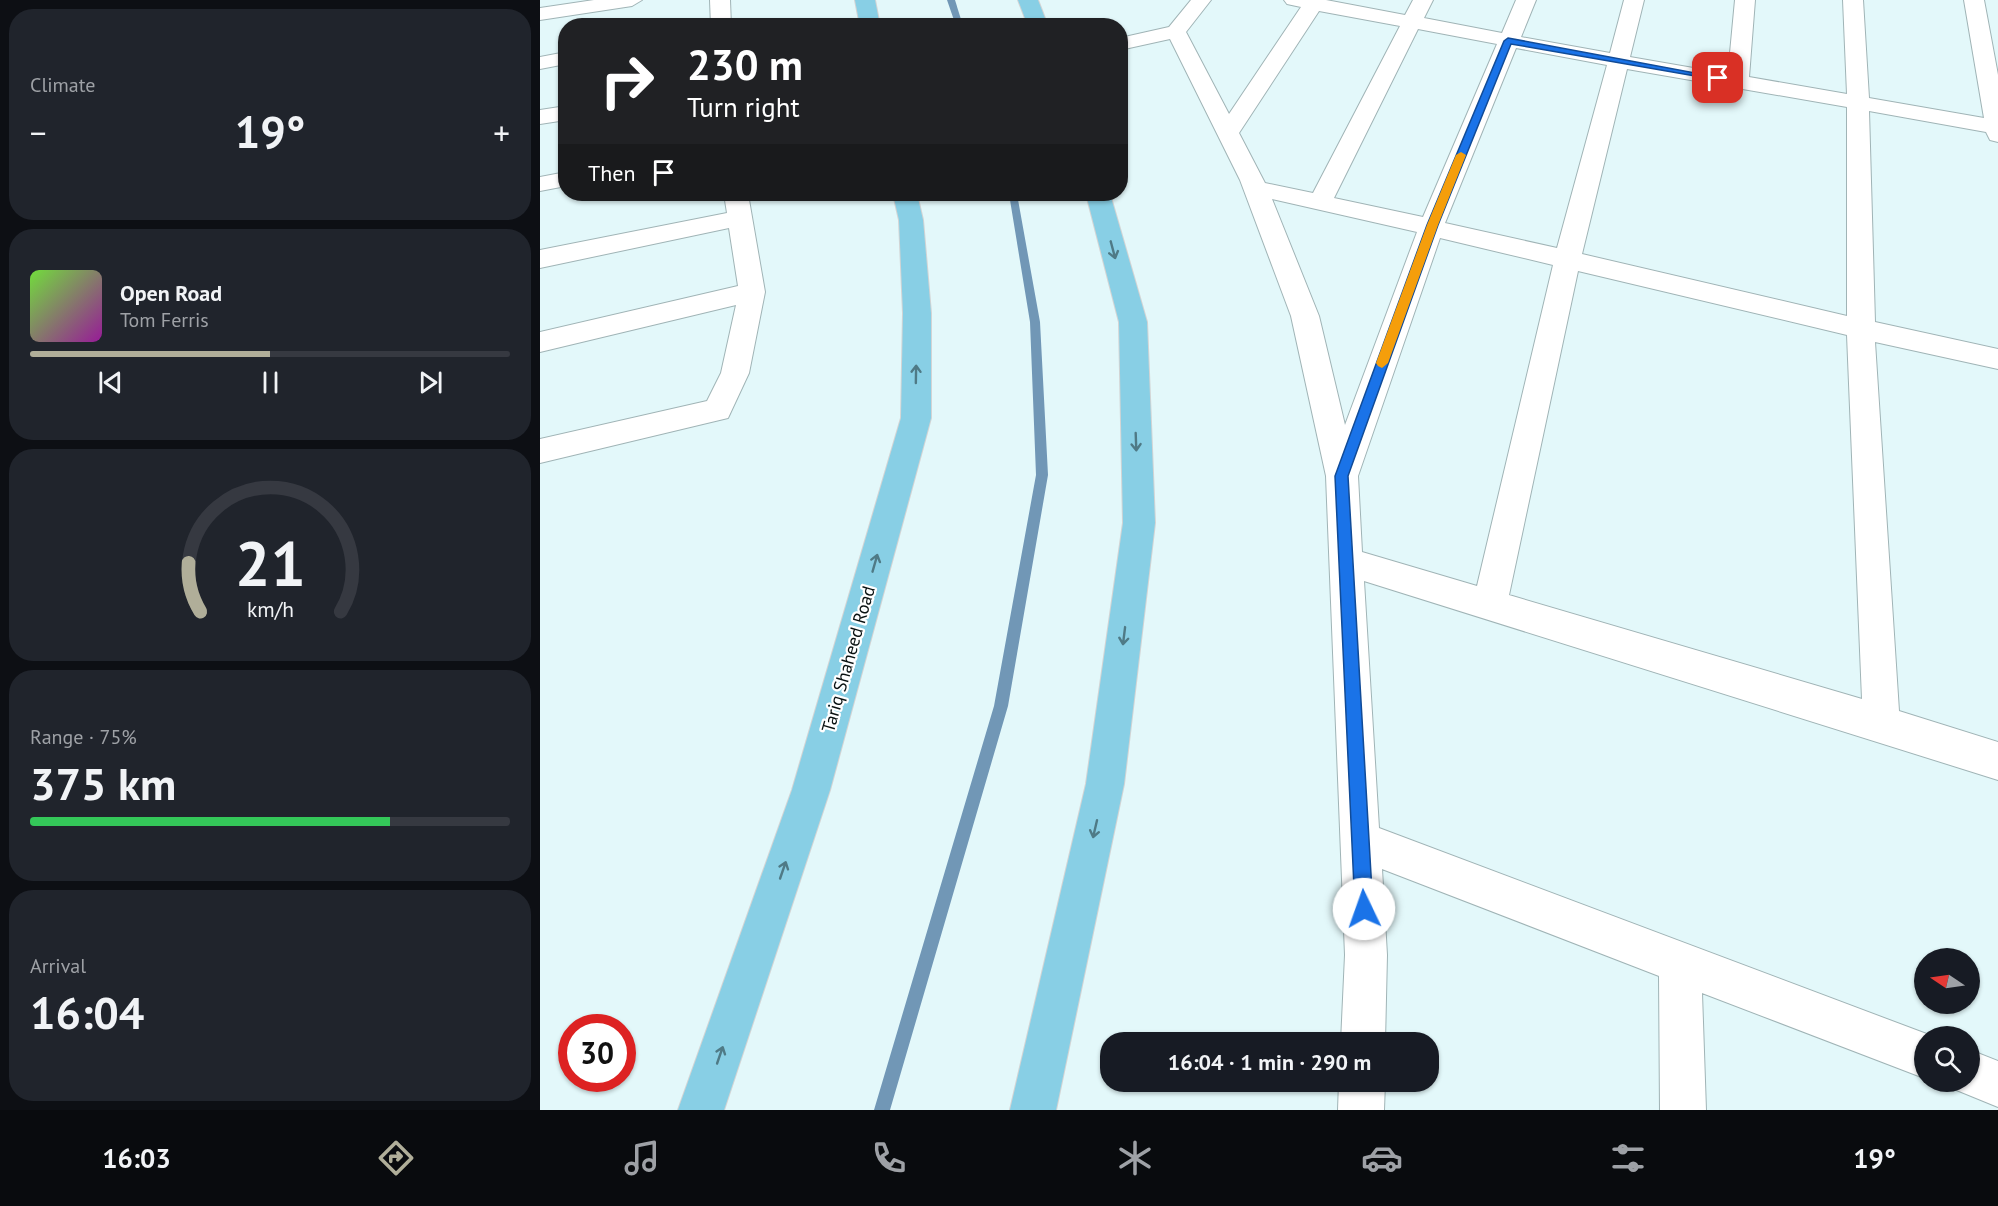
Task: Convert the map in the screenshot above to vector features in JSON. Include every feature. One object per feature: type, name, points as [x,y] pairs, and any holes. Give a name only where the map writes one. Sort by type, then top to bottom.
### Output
[{"type":"main road","points":[[865,0],[868,18]]},
{"type":"main road","points":[[1028,0],[1035,18]]},
{"type":"main road","name":"Tariq Shaheed Road","points":[[700,1110],[811,790],[916,418],[917,313],[910,220],[906,201]]},
{"type":"main road","points":[[1033,1110],[1105,784],[1139,523],[1132,322],[1100,201]]},
{"type":"street","points":[[540,14],[632,0]]},
{"type":"street","points":[[720,0],[721,18]]},
{"type":"street","points":[[1128,42],[1176,32],[1201,0]]},
{"type":"street","points":[[1320,201],[1423,0]]},
{"type":"street","points":[[1342,476],[1432,225],[1526,0]]},
{"type":"street","points":[[1490,605],[1567,261],[1634,0]]},
{"type":"street","points":[[1738,81],[1745,0]]},
{"type":"street","points":[[1853,0],[1861,330],[1881,723]]},
{"type":"street","points":[[1228,133],[1308,1],[1618,62],[1857,101],[1998,129],[1992,73],[1975,8]]},
{"type":"street","points":[[1975,8],[1998,19]]},
{"type":"street","points":[[1176,32],[1255,188],[1305,316],[1342,476],[1366,955],[1363,1032]]},
{"type":"street","points":[[540,63],[558,60]]},
{"type":"street","points":[[540,117],[558,114]]},
{"type":"street","points":[[540,184],[558,181]]},
{"type":"street","points":[[1255,188],[1432,225],[1567,261],[1861,330],[1998,359]]},
{"type":"street","points":[[540,259],[739,206],[752,292],[735,373],[718,410],[540,451]]},
{"type":"street","points":[[540,342],[752,292]]},
{"type":"street","points":[[1346,561],[1881,723],[1998,761]]},
{"type":"street","points":[[1361,841],[1914,1052]]},
{"type":"street","points":[[1680,963],[1683,1110]]},
{"type":"street","points":[[1980,1077],[1998,1084]]},
{"type":"street","points":[[1361,1110],[1362,1092]]},
{"type":"waterway","points":[[951,0],[957,18]]},
{"type":"waterway","points":[[882,1110],[1001,706],[1042,475],[1035,322],[1014,201]]},
{"type":"slow traffic","points":[[1382,363],[1432,225],[1461,155]]},
{"type":"route","points":[[1364,909],[1342,476],[1432,225],[1508,41],[1718,78]]}]
